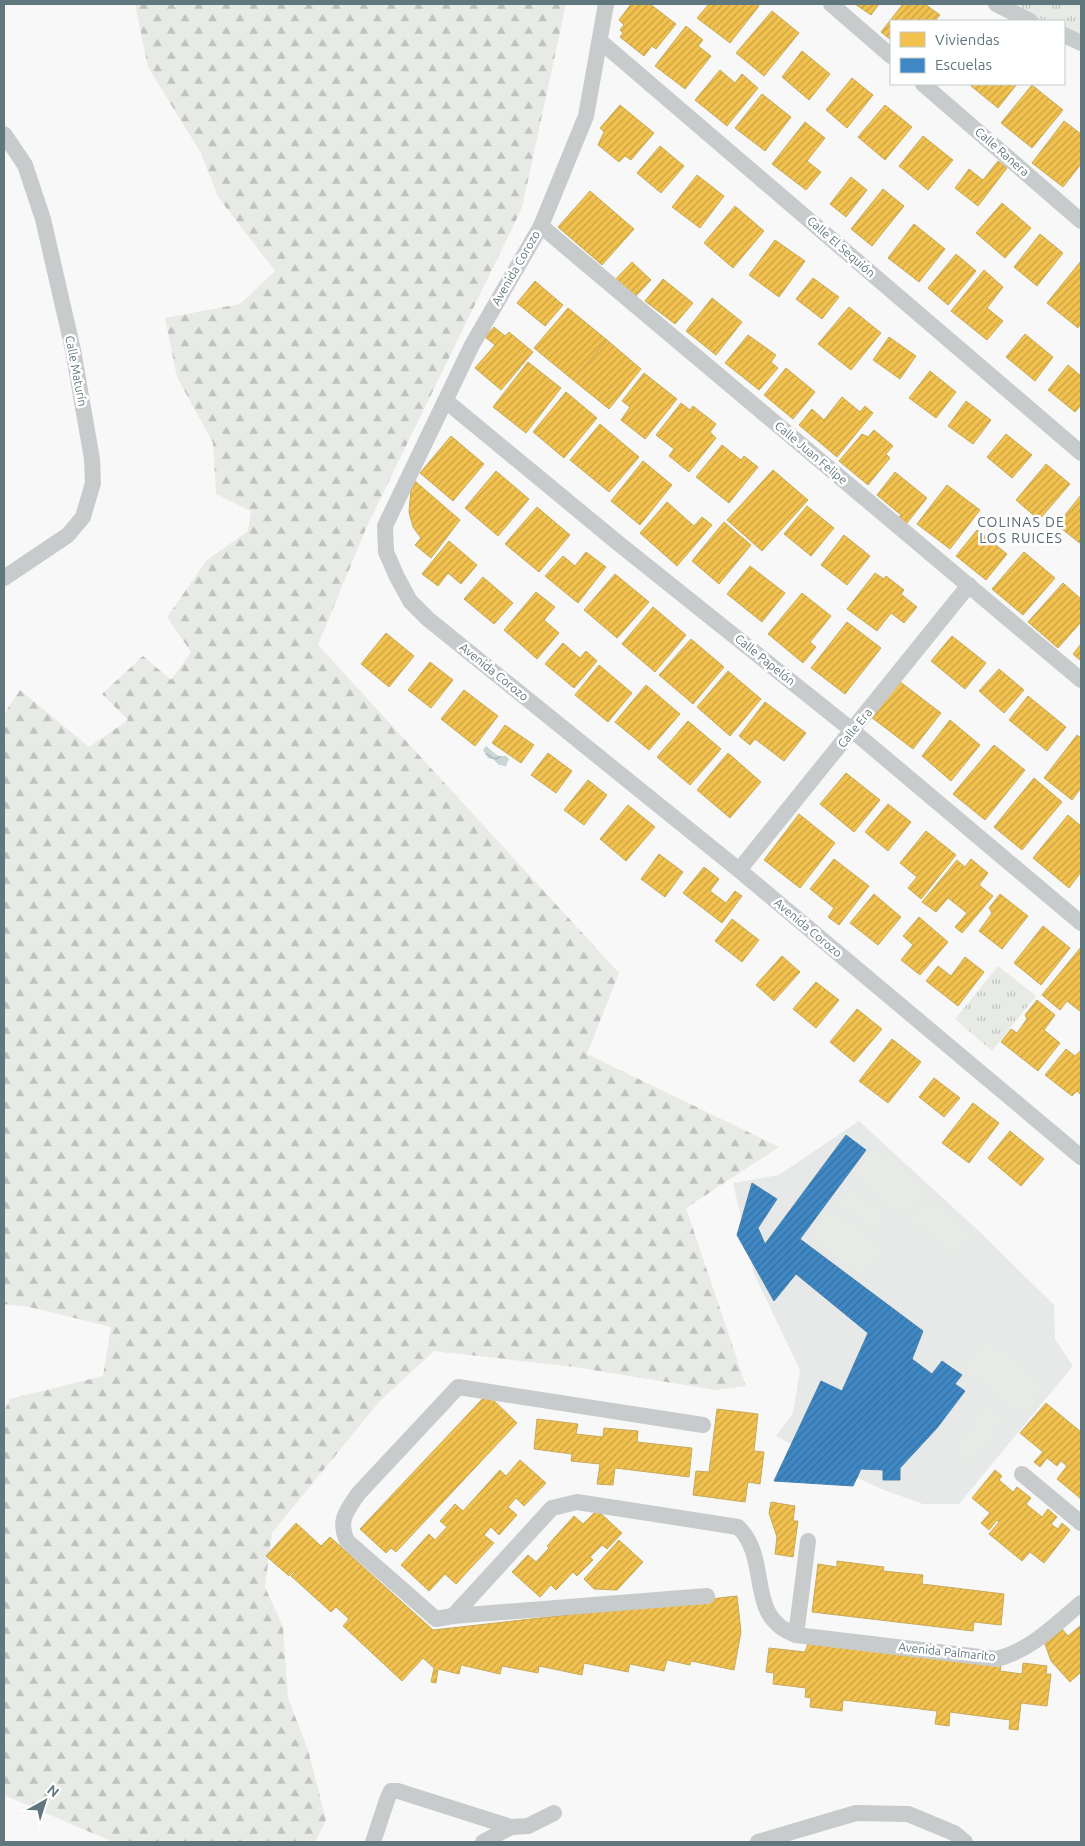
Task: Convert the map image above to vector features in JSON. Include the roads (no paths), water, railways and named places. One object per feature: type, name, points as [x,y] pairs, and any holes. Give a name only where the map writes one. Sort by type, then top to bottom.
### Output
[{"type":"street","name":"Avenida Corozo","points":[[606,4],[586,116],[541,226],[472,345],[386,526],[386,552],[410,601],[436,626],[739,870],[1081,1157]]},
{"type":"street","points":[[831,4],[890,55]]},
{"type":"street","points":[[996,4],[1028,20]]},
{"type":"street","points":[[1065,35],[1081,43]]},
{"type":"street","name":"Calle El Sequión","points":[[600,41],[1081,453]]},
{"type":"street","name":"Calle Ranera","points":[[924,85],[1081,221]]},
{"type":"street","name":"Calle Maturín","points":[[4,134],[25,165],[43,218],[73,350],[92,459],[93,483],[83,517],[68,535],[4,578]]},
{"type":"street","name":"Calle Juan Felipe","points":[[541,226],[1081,680]]},
{"type":"street","name":"Calle Papelón","points":[[446,401],[618,543],[853,731],[1081,923]]},
{"type":"street","name":"Calle Era","points":[[739,870],[969,585]]},
{"type":"street","points":[[703,1426],[458,1387],[358,1494],[345,1513],[342,1529],[347,1541],[436,1619],[453,1616],[707,1596]]},
{"type":"street","points":[[1022,1474],[1081,1523]]},
{"type":"street","points":[[453,1616],[552,1508],[564,1503],[577,1502],[738,1527],[746,1535],[752,1548],[766,1610],[780,1629],[796,1635],[808,1541]]},
{"type":"street","name":"Avenida Palmarito","points":[[796,1635],[997,1659],[1014,1654],[1030,1645],[1081,1603]]},
{"type":"street","points":[[373,1842],[388,1797],[392,1792],[398,1791],[511,1827],[528,1826],[554,1813]]},
{"type":"street","points":[[758,1842],[856,1813],[908,1814],[954,1833],[965,1842]]},
{"type":"street","points":[[483,1842],[511,1827]]},
{"type":"water","points":[[486,746],[498,756],[506,756],[509,759],[506,766],[499,765],[493,759],[488,758],[483,750]]},
{"type":"district","name":"COLINAS DE LOS RUICES","points":[[1021,530]]}]
